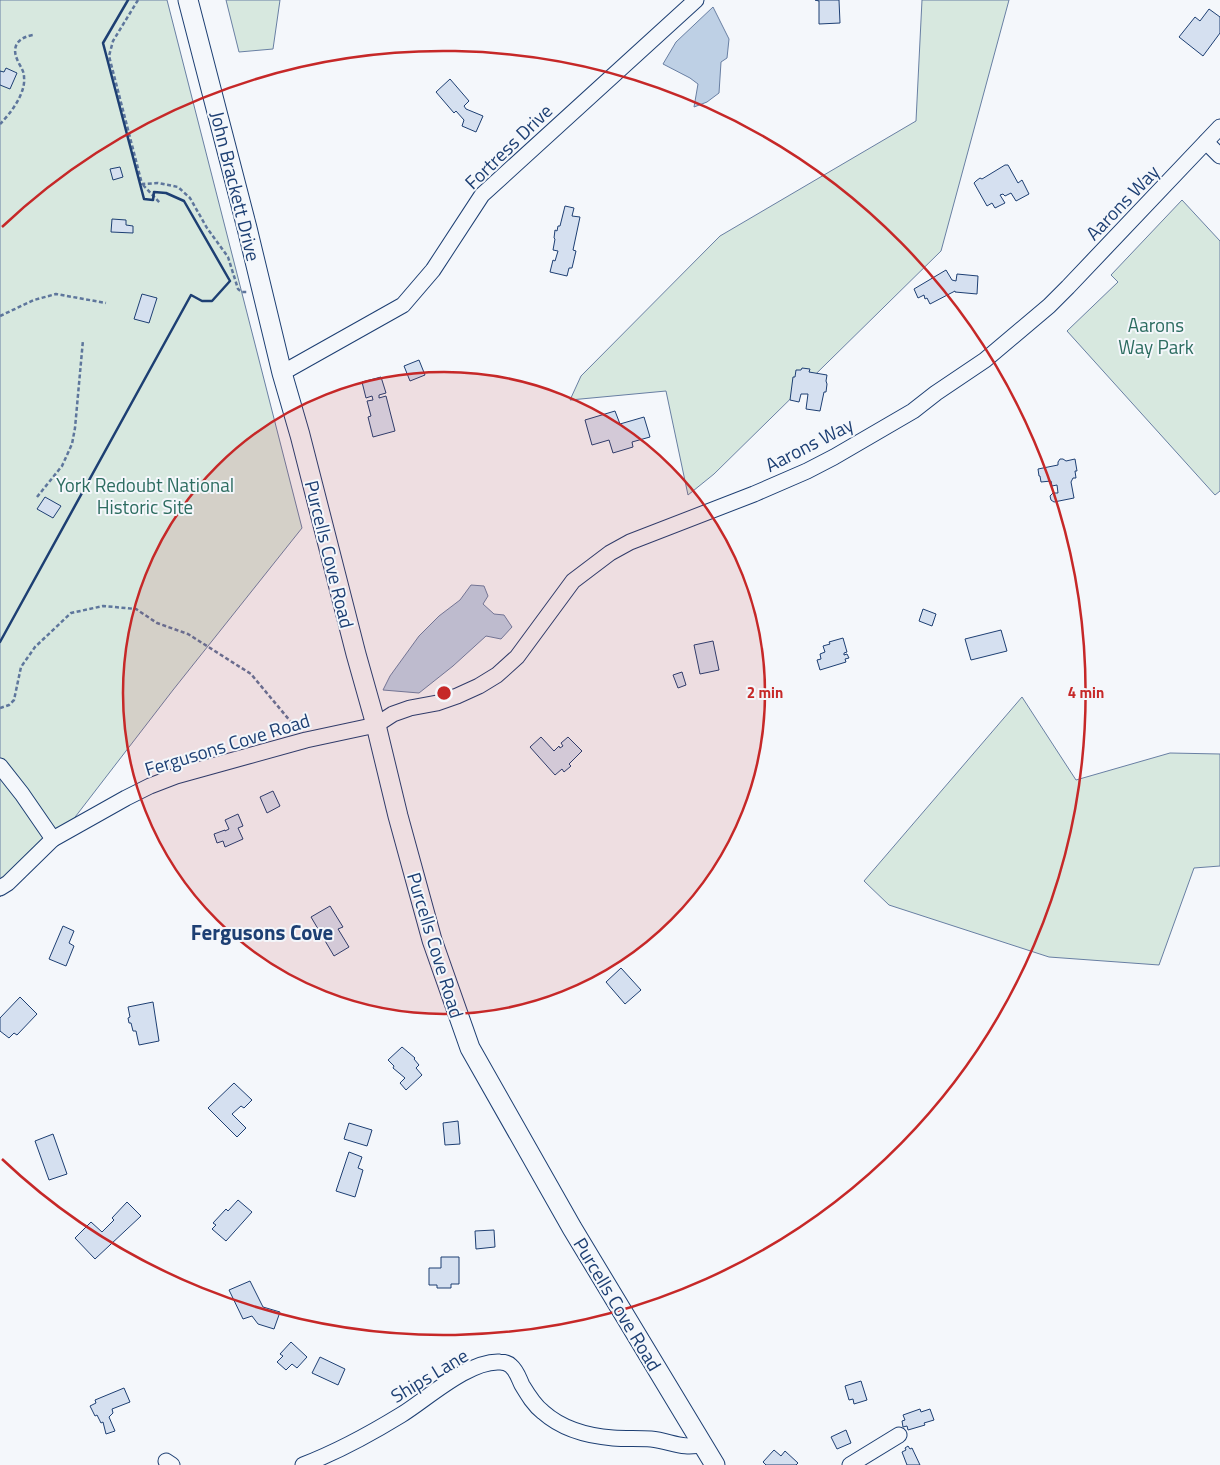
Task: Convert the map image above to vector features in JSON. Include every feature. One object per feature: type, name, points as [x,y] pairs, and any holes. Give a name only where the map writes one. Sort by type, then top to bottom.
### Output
[{"type":"main road","name":"John Brackett Drive","points":[[188,0],[282,372]]},
{"type":"main road","name":"Purcells Cove Road","points":[[282,372],[432,940],[470,1048],[572,1228],[715,1465]]},
{"type":"street","name":"Fortress Drive","points":[[282,372],[403,305],[432,270],[482,195],[696,0]]},
{"type":"street","name":"Aarons Way","points":[[376,724],[393,714],[410,708],[438,703],[457,696],[479,686],[497,674],[516,657],[573,581],[610,553],[630,542],[754,494],[807,471],[913,411],[985,360],[1049,306],[1108,247],[1220,127]]},
{"type":"street","points":[[1206,142],[1220,156]]},
{"type":"street","name":"Fergusons Cove Road","points":[[0,888],[8,883],[52,839],[150,786],[176,776],[306,740],[376,724]]},
{"type":"street","points":[[0,766],[22,794],[52,839]]},
{"type":"street","name":"Ships Lane","points":[[303,1465],[372,1432],[472,1369],[500,1362],[515,1370],[529,1397],[542,1412],[570,1429],[602,1437],[651,1439],[688,1447],[703,1444]]},
{"type":"street","points":[[850,1465],[899,1435]]},
{"type":"path","points":[[138,0],[113,41],[109,56],[142,184],[160,203]]},
{"type":"path","points":[[0,124],[17,101],[23,88],[22,67],[16,58],[15,49],[18,41],[25,36],[33,35]]},
{"type":"path","points":[[142,184],[158,183],[178,188],[190,198],[207,228],[228,257],[238,289],[242,292],[254,293]]},
{"type":"path","points":[[0,316],[34,300],[56,294],[106,303]]},
{"type":"path","points":[[36,497],[62,466],[72,444],[82,340]]},
{"type":"path","points":[[0,708],[9,705],[14,700],[21,668],[35,647],[71,613],[103,606],[136,609],[157,623],[188,634],[251,674],[306,740]]},
{"type":"green space","name":"York Redoubt National Historic Site","points":[[0,0],[167,0],[302,528],[173,690],[52,847],[34,868],[0,897]]},
{"type":"green space","points":[[226,0],[280,0],[273,49],[239,52]]},
{"type":"green space","points":[[922,0],[1009,0],[941,251],[714,474],[688,495],[666,391],[570,400],[581,376],[720,236],[916,121]]},
{"type":"green space","name":"Aarons Way Park","points":[[1182,200],[1220,241],[1220,491],[1215,495],[1067,331],[1118,282],[1111,275]]},
{"type":"green space","points":[[1022,697],[1076,780],[1170,753],[1220,754],[1220,866],[1194,868],[1159,965],[1049,957],[889,905],[864,881]]},
{"type":"water","points":[[713,7],[729,39],[727,58],[721,62],[719,93],[707,102],[694,107],[698,84],[663,64],[676,42]]},
{"type":"water","points":[[471,585],[484,586],[488,596],[483,604],[494,614],[504,615],[512,627],[501,639],[486,636],[419,693],[383,690],[390,676],[419,636],[439,616],[460,600]]},
{"type":"building","points":[[815,0],[839,0],[840,23],[819,24],[819,1]]},
{"type":"building","points":[[1209,9],[1220,17],[1220,33],[1203,56],[1179,37],[1195,17],[1200,21]]},
{"type":"building","points":[[6,68],[17,73],[10,89],[0,85],[0,71],[4,72]]},
{"type":"building","points":[[450,79],[469,101],[464,106],[466,109],[483,116],[476,132],[462,126],[464,120],[456,111],[454,113],[436,92]]},
{"type":"building","points":[[1008,165],[1018,183],[1022,180],[1029,194],[1016,201],[1011,193],[1005,196],[1003,194],[1000,195],[1005,203],[995,208],[992,203],[987,206],[974,183]]},
{"type":"building","points":[[120,167],[123,177],[113,180],[110,169]]},
{"type":"building","points":[[565,206],[574,208],[572,216],[580,217],[573,250],[576,251],[572,268],[569,268],[567,276],[550,272],[558,251],[553,250],[555,230],[557,231],[558,226],[560,226]]},
{"type":"building","points":[[112,219],[126,220],[126,225],[133,226],[133,233],[111,232]]},
{"type":"building","points":[[946,270],[952,280],[956,281],[957,274],[978,276],[977,294],[955,291],[930,304],[924,295],[918,298],[914,289]]},
{"type":"building","points":[[142,294],[157,298],[149,323],[134,319]]},
{"type":"building","points":[[419,360],[425,375],[410,381],[404,366]]},
{"type":"building","points":[[802,368],[810,369],[809,372],[827,375],[826,392],[824,392],[820,411],[806,409],[808,394],[801,394],[799,402],[790,400],[793,377],[795,377],[796,370],[801,370]]},
{"type":"building","points":[[381,377],[386,393],[379,395],[379,398],[386,396],[395,431],[373,437],[368,417],[371,416],[367,401],[373,400],[372,396],[366,398],[362,382]]},
{"type":"building","points":[[615,411],[620,424],[644,417],[650,437],[632,442],[633,447],[613,453],[609,440],[592,445],[585,420]]},
{"type":"building","points":[[1060,459],[1066,461],[1075,459],[1076,478],[1073,478],[1071,482],[1074,498],[1054,502],[1050,496],[1053,493],[1058,493],[1057,485],[1052,486],[1051,481],[1041,482],[1038,469],[1058,465]]},
{"type":"building","points":[[45,497],[61,506],[53,518],[37,509]]},
{"type":"building","points":[[923,609],[936,614],[932,626],[919,621]]},
{"type":"building","points":[[1001,630],[1007,651],[971,660],[965,639]]},
{"type":"building","points":[[843,638],[847,652],[844,655],[847,654],[849,658],[845,659],[846,662],[820,670],[817,660],[821,659],[820,654],[825,652],[823,646]]},
{"type":"building","points":[[713,641],[719,670],[700,674],[694,645]]},
{"type":"building","points":[[682,672],[686,685],[678,688],[673,675]]},
{"type":"building","points":[[541,737],[554,751],[559,746],[560,748],[563,746],[561,743],[568,737],[582,751],[569,764],[571,766],[564,772],[562,769],[555,775],[530,747]]},
{"type":"building","points":[[273,791],[280,806],[267,813],[260,797]]},
{"type":"building","points":[[238,814],[243,826],[238,828],[243,839],[225,847],[223,841],[217,843],[214,834],[229,829],[225,820]]},
{"type":"building","points":[[330,906],[343,927],[338,929],[349,947],[334,956],[311,917]]},
{"type":"building","points":[[63,926],[74,931],[69,943],[74,946],[66,966],[49,959]]},
{"type":"building","points":[[621,968],[641,990],[625,1004],[606,982]]},
{"type":"building","points":[[20,997],[37,1014],[17,1035],[14,1033],[9,1038],[0,1031],[0,1018]]},
{"type":"building","points":[[153,1002],[159,1041],[139,1045],[136,1031],[133,1031],[131,1023],[129,1023],[128,1007]]},
{"type":"building","points":[[402,1047],[415,1058],[419,1065],[416,1068],[422,1075],[406,1090],[400,1083],[405,1078],[393,1068],[394,1066],[388,1060]]},
{"type":"building","points":[[234,1083],[252,1100],[244,1108],[241,1106],[232,1114],[246,1128],[237,1137],[208,1108]]},
{"type":"building","points":[[458,1121],[460,1144],[445,1145],[443,1123]]},
{"type":"building","points":[[349,1123],[372,1130],[367,1146],[344,1139]]},
{"type":"building","points":[[53,1134],[67,1174],[49,1180],[35,1141]]},
{"type":"building","points":[[349,1152],[362,1157],[358,1168],[363,1170],[355,1197],[336,1191]]},
{"type":"building","points":[[238,1200],[252,1212],[226,1241],[212,1229],[216,1225],[213,1223],[226,1209],[228,1211]]},
{"type":"building","points":[[127,1202],[141,1216],[95,1259],[75,1238],[91,1222],[102,1232],[114,1220],[112,1218]]},
{"type":"building","points":[[494,1230],[495,1247],[476,1249],[475,1231]]},
{"type":"building","points":[[441,1257],[459,1257],[459,1284],[451,1284],[451,1288],[437,1288],[437,1285],[429,1285],[429,1268],[441,1268]]},
{"type":"building","points":[[250,1281],[263,1307],[280,1312],[274,1329],[258,1324],[252,1316],[243,1319],[229,1290]]},
{"type":"building","points":[[291,1342],[307,1357],[297,1368],[292,1364],[286,1370],[277,1362],[283,1356],[280,1354]]},
{"type":"building","points":[[320,1357],[345,1369],[338,1385],[312,1373]]},
{"type":"building","points":[[861,1381],[867,1400],[854,1404],[853,1399],[849,1400],[845,1386]]},
{"type":"building","points":[[124,1388],[130,1402],[112,1409],[113,1413],[109,1417],[115,1431],[106,1434],[103,1422],[101,1423],[97,1415],[95,1416],[90,1406],[96,1403],[95,1400]]},
{"type":"building","points":[[920,1409],[921,1412],[930,1409],[934,1420],[908,1430],[907,1426],[903,1427],[902,1421],[905,1420],[903,1415]]},
{"type":"building","points":[[846,1430],[851,1443],[837,1449],[831,1437]]},
{"type":"building","points":[[908,1446],[910,1449],[912,1448],[920,1465],[907,1465],[902,1452]]},
{"type":"building","points":[[774,1450],[781,1456],[785,1451],[798,1463],[796,1465],[766,1465],[763,1462]]},
{"type":"wall","points":[[0,642],[191,295],[202,301],[212,301],[230,281],[184,201],[166,193],[154,192],[153,200],[144,199],[103,43],[128,0]]},
{"type":"district","name":"Fergusons Cove","points":[[262,932]]}]
